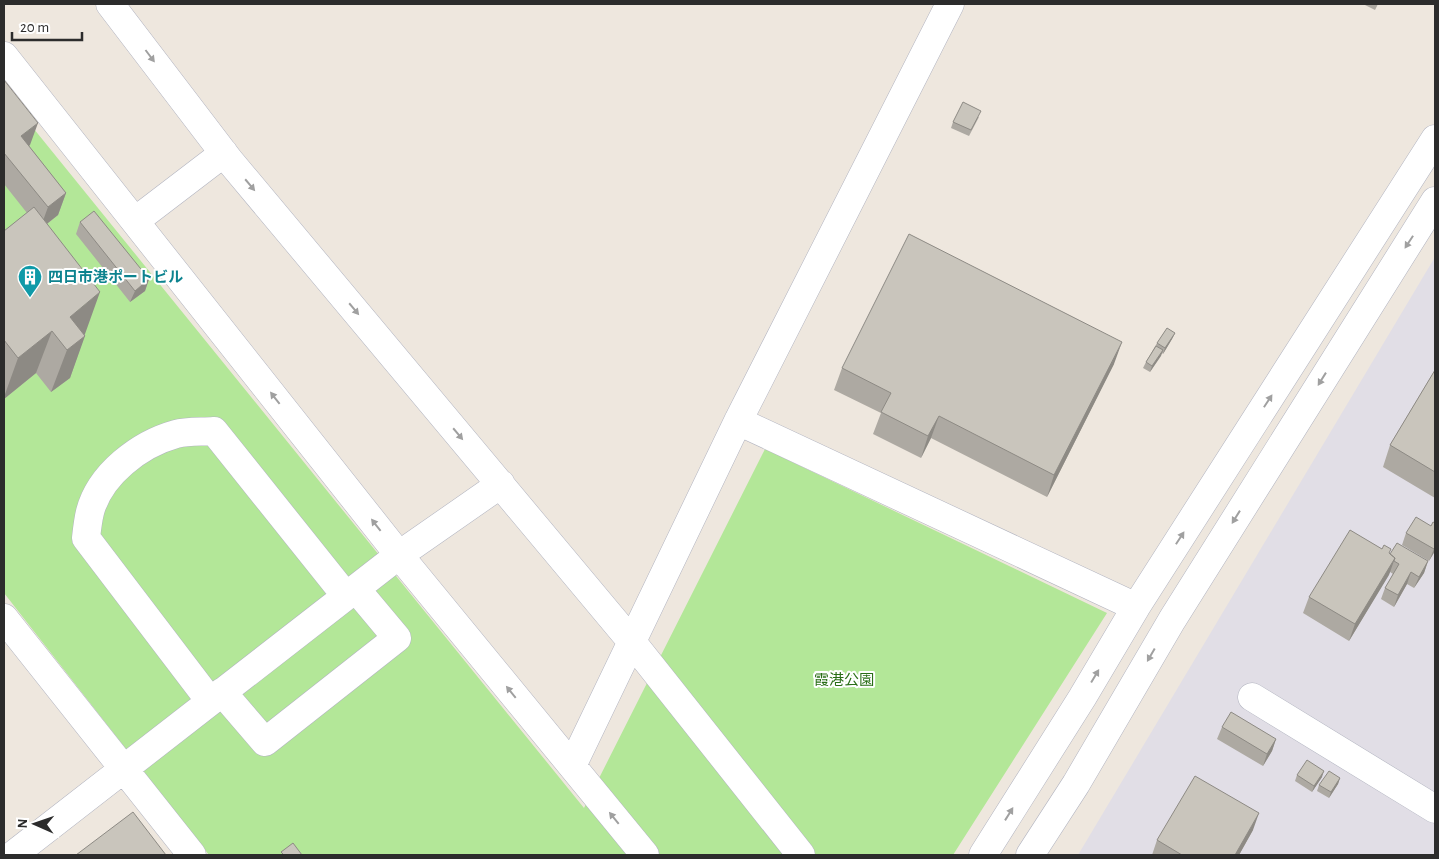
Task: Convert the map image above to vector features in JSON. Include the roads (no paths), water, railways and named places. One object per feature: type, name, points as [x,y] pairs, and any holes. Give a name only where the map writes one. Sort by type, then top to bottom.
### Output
[{"type":"street","points":[[110,4],[224,153],[632,642],[801,855]]},
{"type":"street","points":[[572,766],[738,422],[950,4]]},
{"type":"street","points":[[4,56],[400,555],[645,855]]},
{"type":"street","points":[[982,855],[1082,698],[1136,607],[1435,139]]},
{"type":"street","points":[[135,221],[224,153]]},
{"type":"street","points":[[1030,855],[1076,784],[1172,620],[1435,201]]},
{"type":"street","points":[[738,422],[1136,607]]},
{"type":"street","points":[[214,431],[351,592],[397,638],[265,742],[216,697],[86,538],[90,510],[103,483],[125,461],[148,446],[176,434],[214,431]]},
{"type":"street","points":[[13,855],[351,592],[501,484]]},
{"type":"street","points":[[4,618],[192,855]]},
{"type":"street","points":[[1252,697],[1435,809]]},
{"type":"place","name":"四日市港ポートビル","points":[[30,298]]},
{"type":"park label","name":"霞港公園","points":[[844,680]]}]
